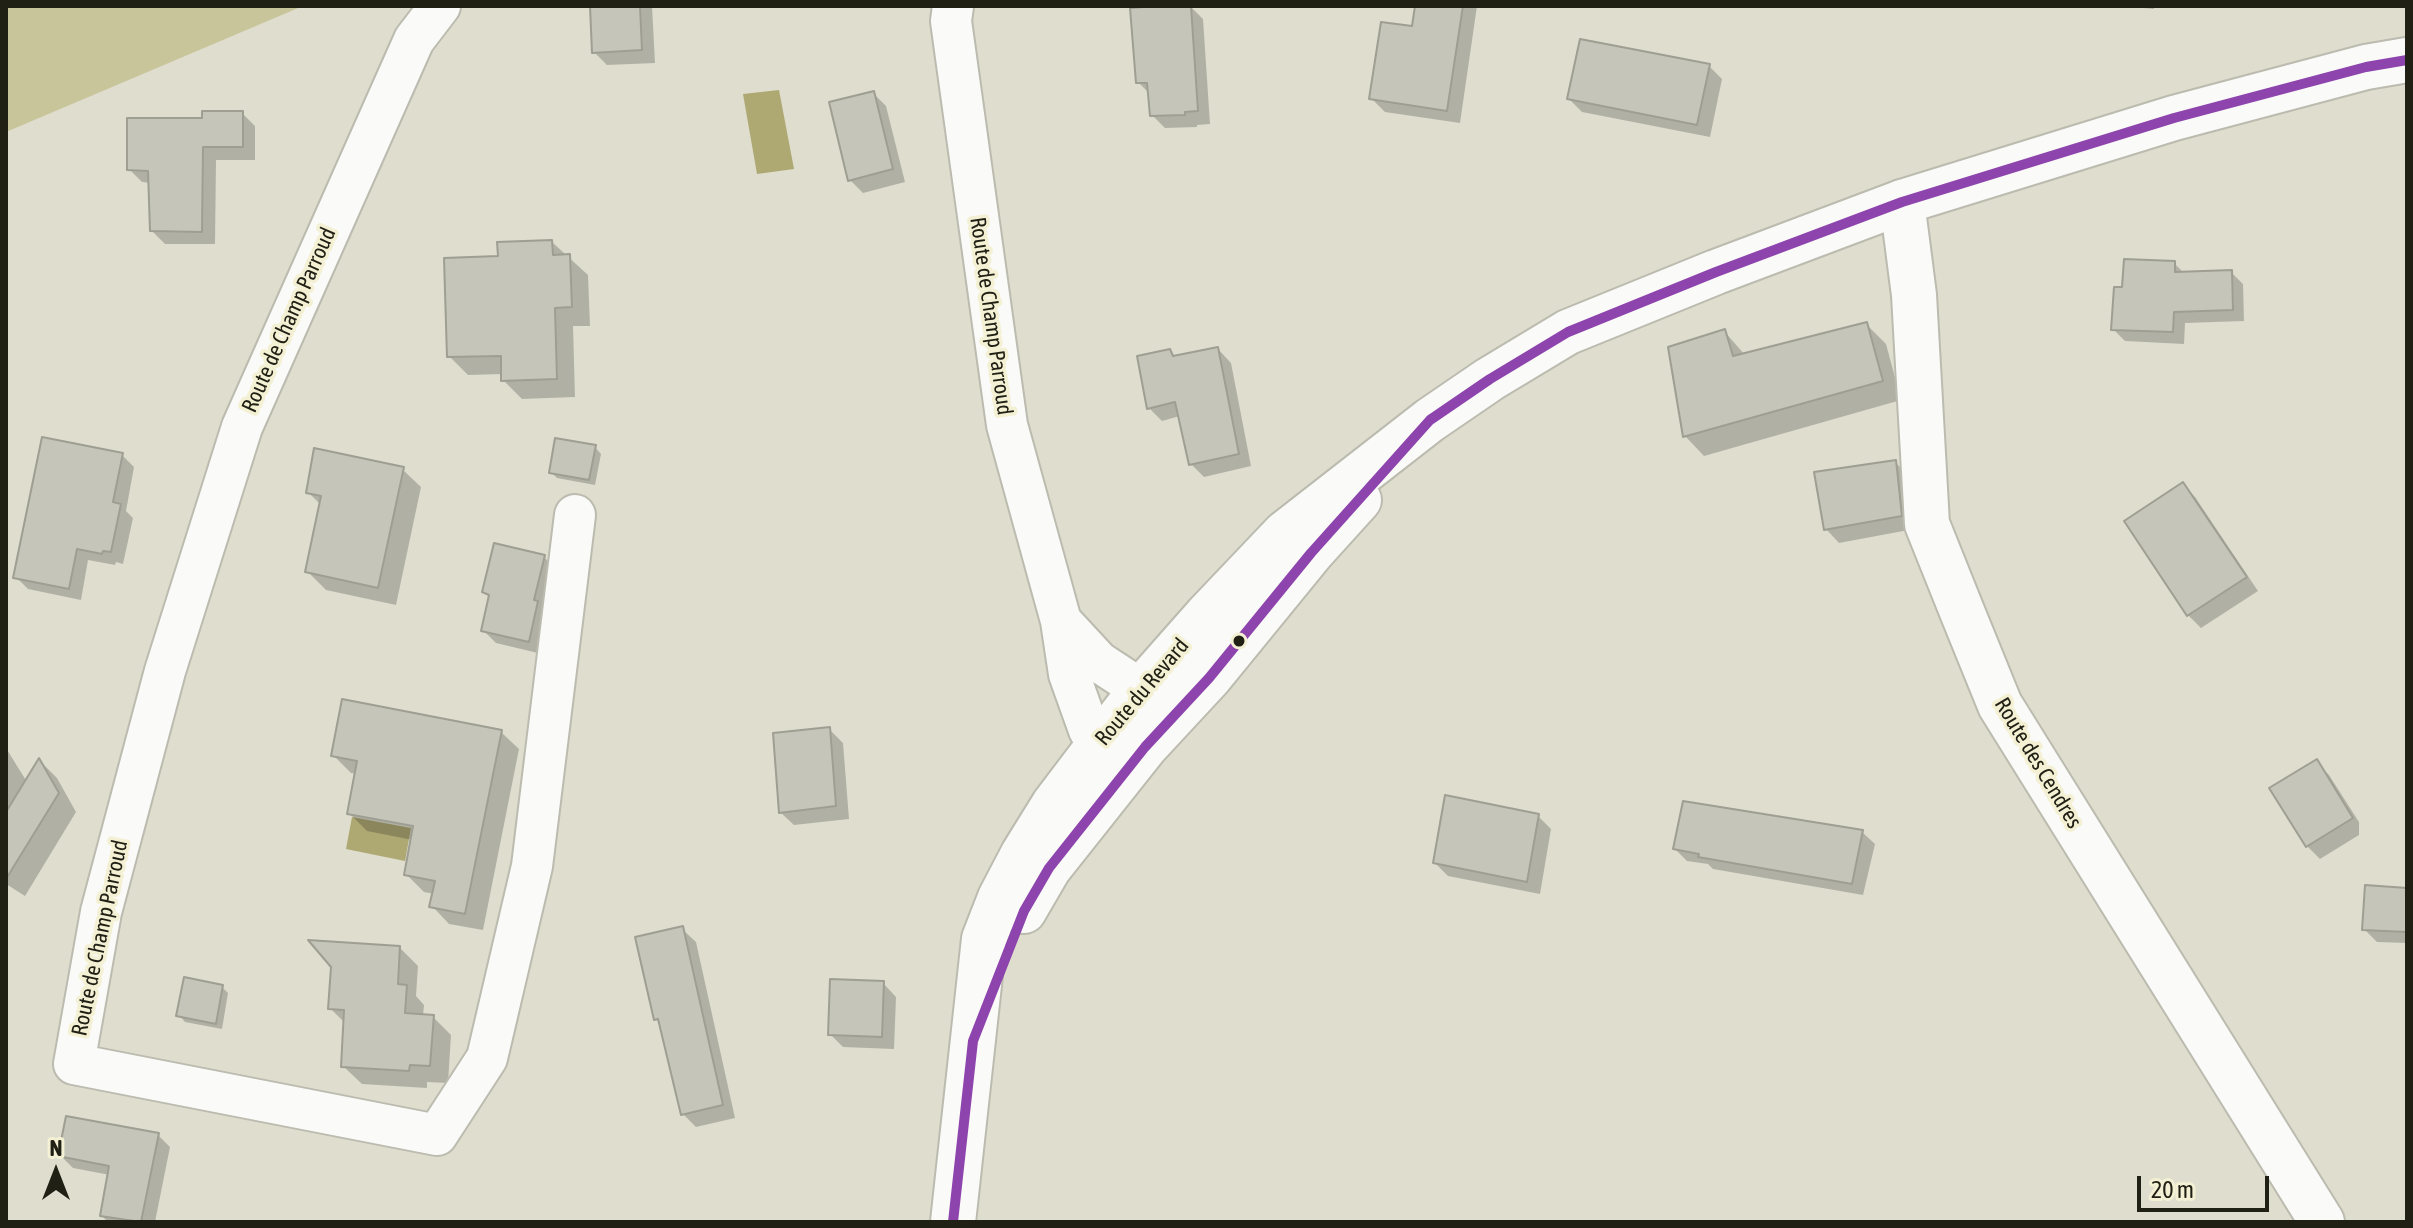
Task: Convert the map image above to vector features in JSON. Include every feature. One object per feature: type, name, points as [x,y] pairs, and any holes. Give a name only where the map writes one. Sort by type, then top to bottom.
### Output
[{"type":"main road","name":"Route du Revard","points":[[953,1222],[984,939],[1000,898],[1054,804],[1100,741],[1139,692],[1285,533],[1430,420],[1568,332],[1902,202],[2174,118],[2366,67],[2407,60]]},
{"type":"main road","name":"Route des Cendres","points":[[1902,202],[1914,295],[1927,524],[2000,705],[2322,1222]]},
{"type":"main road","name":"Route du Revard","points":[[973,1041],[1024,911],[1042,878],[1145,747],[1209,678],[1311,553],[1430,420]]},
{"type":"street","name":"Route de Champ Parroud","points":[[440,6],[414,40],[242,427],[165,671],[101,912],[74,1064],[437,1135],[487,1058],[532,866],[575,515]]},
{"type":"street","name":"Route de Champ Parroud","points":[[953,6],[951,21],[966,148],[1007,425],[1061,621],[1069,674],[1089,730],[1100,741]]},
{"type":"street","name":"Route de Champ Parroud","points":[[1061,621],[1099,662],[1139,692]]},
{"type":"street","points":[[1100,741],[1145,747],[1139,692]]},
{"type":"shaded area","points":[[6,6],[303,6],[6,132]]},
{"type":"shaded area","points":[[779,90],[794,169],[757,174],[743,94]]},
{"type":"shaded area","points":[[352,817],[411,828],[405,861],[346,849]]},
{"type":"building","points":[[590,6],[640,6],[642,50],[592,53]]},
{"type":"building","points":[[1191,6],[1198,111],[1185,112],[1185,115],[1150,116],[1147,83],[1136,83],[1130,8]]},
{"type":"building","points":[[1415,6],[1463,6],[1447,111],[1369,99],[1381,22],[1412,26]]},
{"type":"building","points":[[1580,39],[1710,64],[1697,125],[1567,99]]},
{"type":"building","points":[[874,91],[893,169],[848,181],[829,102]]},
{"type":"building","points":[[202,111],[243,111],[243,147],[203,147],[202,232],[150,231],[148,171],[127,170],[127,118],[202,118]]},
{"type":"building","points":[[552,240],[553,255],[570,254],[572,307],[555,308],[557,379],[501,381],[501,356],[447,357],[444,258],[498,256],[497,242]]},
{"type":"building","points":[[2124,259],[2175,261],[2175,272],[2232,270],[2233,310],[2174,312],[2173,332],[2111,330],[2114,287],[2122,287]]},
{"type":"building","points":[[1867,322],[1883,381],[1683,437],[1668,347],[1725,329],[1733,356]]},
{"type":"building","points":[[1218,347],[1239,454],[1189,465],[1175,402],[1147,409],[1137,356],[1170,349],[1173,356]]},
{"type":"building","points":[[42,437],[123,453],[113,502],[121,504],[111,552],[103,551],[102,554],[77,549],[69,589],[13,578]]},
{"type":"building","points":[[555,438],[596,445],[589,480],[549,473]]},
{"type":"building","points":[[314,448],[404,467],[378,588],[305,572],[321,496],[306,493]]},
{"type":"building","points":[[1896,460],[1902,516],[1824,530],[1814,472]]},
{"type":"building","points":[[2183,482],[2247,577],[2187,616],[2124,521]]},
{"type":"building","points":[[494,543],[545,555],[534,600],[538,601],[529,642],[481,631],[489,595],[482,592]]},
{"type":"building","points":[[342,699],[502,730],[465,914],[429,907],[435,881],[404,875],[413,826],[347,814],[357,761],[331,756]]},
{"type":"building","points":[[830,727],[836,806],[779,813],[773,733]]},
{"type":"building","points":[[39,758],[59,793],[6,879],[6,812]]},
{"type":"building","points":[[2317,759],[2353,818],[2306,847],[2269,788]]},
{"type":"building","points":[[1445,795],[1539,814],[1527,882],[1433,863]]},
{"type":"building","points":[[1683,801],[1863,830],[1852,884],[1698,857],[1699,854],[1673,849]]},
{"type":"building","points":[[2365,885],[2407,888],[2407,932],[2362,930]]},
{"type":"building","points":[[683,926],[723,1105],[681,1115],[635,937]]},
{"type":"building","points":[[308,940],[400,946],[398,984],[407,985],[405,1013],[434,1015],[430,1066],[410,1065],[409,1071],[341,1067],[344,1010],[328,1009],[331,967]]},
{"type":"building","points":[[184,977],[223,985],[216,1024],[176,1016]]},
{"type":"building","points":[[830,979],[884,981],[882,1037],[828,1035]]},
{"type":"building","points":[[66,1116],[159,1133],[141,1222],[100,1216],[109,1166],[58,1156]]},
{"type":"transit line","points":[[953,1222],[973,1041],[1024,911],[1049,868],[1145,747],[1209,678],[1311,553],[1430,420],[1568,332],[1902,202],[2174,118],[2366,67],[2407,60]]}]
